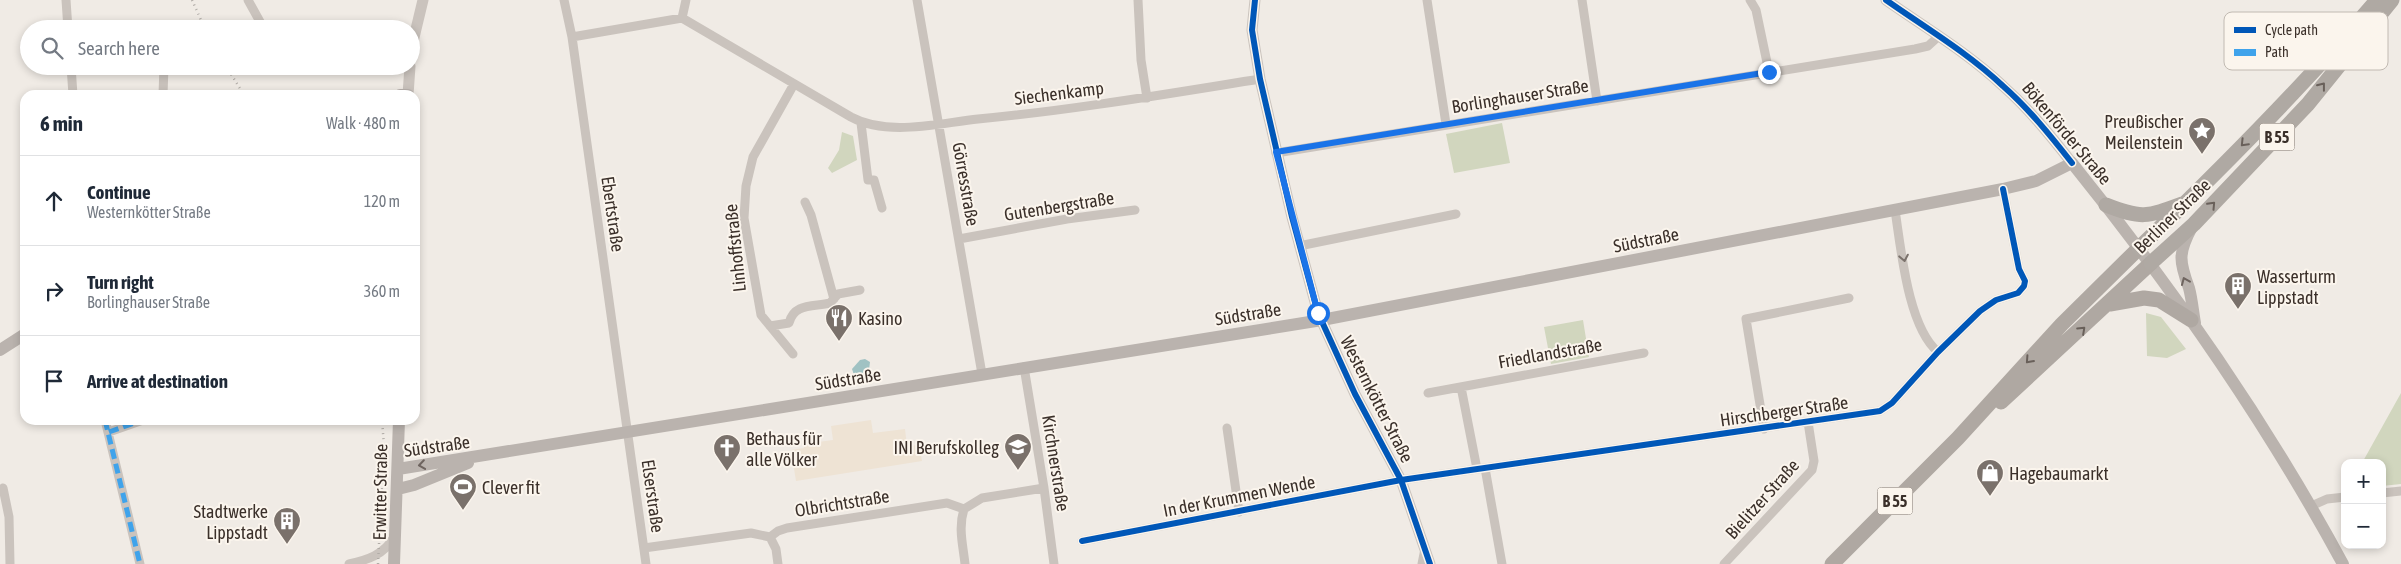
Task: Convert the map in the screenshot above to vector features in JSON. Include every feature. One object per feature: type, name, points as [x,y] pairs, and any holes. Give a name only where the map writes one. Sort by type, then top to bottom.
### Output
[{"type":"highway","name":"Berliner Straße","points":[[2367,12],[2377,0]]},
{"type":"highway","name":"Berliner Straße","points":[[2382,12],[2392,0]]},
{"type":"highway","name":"Berliner Straße","points":[[2139,248],[2188,202],[2314,70]]},
{"type":"highway","name":"Berliner Straße","points":[[2151,263],[2194,224],[2308,104],[2335,70]]},
{"type":"highway","points":[[2106,205],[2126,213],[2148,216],[2188,202]]},
{"type":"main road","name":"Südstraße","points":[[398,469],[482,457],[1024,367],[1322,320],[2003,189],[2036,181],[2072,163]]},
{"type":"main road","name":"Bökenförder Straße","points":[[2072,163],[2151,263],[2194,324],[2311,506],[2343,564]]},
{"type":"main road","points":[[2194,224],[2182,249],[2181,264],[2182,275],[2189,288],[2194,324]]},
{"type":"main road","name":"Berliner Straße","points":[[1832,564],[1958,438],[2062,324],[2139,248]]},
{"type":"main road","name":"Berliner Straße","points":[[1958,438],[2020,387],[2110,304],[2151,263]]},
{"type":"main road","points":[[2110,304],[2144,298],[2159,300],[2194,324]]},
{"type":"main road","points":[[0,350],[20,337]]},
{"type":"main road","name":"Erwitter Straße","points":[[394,564],[397,532],[398,425]]},
{"type":"main road","name":"Südstraße","points":[[398,489],[414,485],[482,457]]},
{"type":"street","points":[[66,0],[67,20]]},
{"type":"street","points":[[248,0],[259,20]]},
{"type":"street","points":[[418,20],[423,0]]},
{"type":"street","name":"Ebertstraße","points":[[564,0],[572,37],[627,433]]},
{"type":"street","points":[[572,37],[682,18],[686,0]]},
{"type":"street","name":"Görresstraße","points":[[917,0],[982,374]]},
{"type":"street","points":[[1138,0],[1141,60],[1147,98]]},
{"type":"street","name":"Westernkötter Straße","points":[[1255,0],[1252,30],[1260,79],[1300,246],[1322,320],[1356,394],[1401,480],[1426,547],[1430,564]]},
{"type":"street","points":[[1427,0],[1446,124]]},
{"type":"street","points":[[1582,0],[1597,100]]},
{"type":"street","points":[[1750,0],[1756,10],[1769,72]]},
{"type":"street","name":"Bökenförder Straße","points":[[1886,0],[1939,36],[2004,86],[2041,124],[2072,163]]},
{"type":"street","name":"Siechenkamp","points":[[682,18],[861,123],[905,127],[1043,113],[1260,79]]},
{"type":"street","name":"Borlinghauser Straße","points":[[1276,152],[1924,47],[1932,44],[1939,36]]},
{"type":"street","points":[[72,75],[73,90]]},
{"type":"street","points":[[163,90],[164,75]]},
{"type":"street","points":[[408,90],[409,75]]},
{"type":"street","name":"Linhoffstraße","points":[[793,354],[761,315],[757,301],[744,218],[746,186],[753,158],[794,84]]},
{"type":"street","points":[[861,123],[868,180],[874,180],[882,208]]},
{"type":"street","name":"Hirschberger Straße","points":[[1401,480],[1880,411],[1892,403],[1938,352],[1980,311],[1996,300],[2018,292],[2024,286],[2025,281],[2019,269],[2003,189]]},
{"type":"street","points":[[805,202],[811,215],[834,299]]},
{"type":"street","name":"Gutenbergstraße","points":[[959,239],[1067,219],[1135,210]]},
{"type":"street","points":[[1894,210],[1914,315],[1923,333],[1938,352]]},
{"type":"street","points":[[1300,246],[1456,214]]},
{"type":"street","points":[[770,326],[789,323],[791,315],[796,309],[830,303],[838,294],[860,290]]},
{"type":"street","points":[[1764,429],[1746,319],[1849,298]]},
{"type":"street","name":"Friedlandstraße","points":[[1428,393],[1644,353]]},
{"type":"street","name":"Kirchnerstraße","points":[[1024,367],[1044,488],[1054,564]]},
{"type":"street","points":[[1461,386],[1502,564]]},
{"type":"street","name":"Bielitzer Straße","points":[[1724,564],[1812,470],[1814,461],[1808,422]]},
{"type":"street","points":[[107,425],[140,564]]},
{"type":"street","points":[[109,432],[129,425]]},
{"type":"street","name":"In der Krummen Wende","points":[[1228,428],[1239,512]]},
{"type":"street","name":"Elserstraße","points":[[627,433],[646,564]]},
{"type":"street","name":"In der Krummen Wende","points":[[1082,540],[1239,512],[1401,480]]},
{"type":"street","points":[[3,488],[9,517],[10,564]]},
{"type":"street","points":[[966,564],[961,520],[964,510],[972,502],[982,498],[1044,488]]},
{"type":"street","points":[[2386,493],[2401,491]]},
{"type":"street","points":[[2311,506],[2327,499],[2341,497]]},
{"type":"street","name":"Olbrichtstraße","points":[[770,537],[787,528],[947,503],[964,510]]},
{"type":"street","points":[[349,564],[362,561],[384,551],[397,532]]},
{"type":"street","points":[[644,548],[751,533],[770,537],[776,549],[778,564]]},
{"type":"street","points":[[1422,564],[1426,547]]},
{"type":"street","points":[[362,561],[375,564]]},
{"type":"green space","points":[[1502,123],[1510,163],[1454,173],[1446,134]]},
{"type":"green space","points":[[842,132],[853,136],[857,160],[832,173],[828,168],[839,150]]},
{"type":"green space","points":[[2146,313],[2161,317],[2186,349],[2167,358],[2147,356]]},
{"type":"green space","points":[[1583,320],[1589,357],[1551,364],[1544,327]]},
{"type":"green space","points":[[2401,393],[2401,484],[2386,486],[2386,459],[2364,459]]},
{"type":"shaded area","points":[[871,420],[873,433],[905,429],[907,446],[919,445],[922,461],[796,481],[791,450],[804,448],[803,444],[833,440],[831,426]]},
{"type":"water","points":[[865,359],[870,362],[869,370],[859,376],[854,375],[852,369],[860,360]]},
{"type":"railway","points":[[192,0],[201,20]]},
{"type":"railway","points":[[232,75],[241,90]]},
{"type":"railway","points":[[378,564],[384,446],[382,425]]},
{"type":"marked path","points":[[106,425],[140,564]]},
{"type":"marked path","points":[[109,432],[129,425]]},
{"type":"cycle path","points":[[1255,0],[1252,30],[1260,79],[1292,217],[1318,313],[1355,394],[1401,480],[1430,564]]},
{"type":"cycle path","points":[[1886,0],[1990,74],[2030,113],[2072,163]]},
{"type":"cycle path","points":[[1082,541],[1401,480],[1880,411],[1892,403],[1938,352],[1980,311],[1996,300],[2018,293],[2024,286],[2025,281],[2019,269],[2003,189]]},
{"type":"place","name":"Preußischer Meilenstein","points":[[2202,155]]},
{"type":"place","name":"Wasserturm Lippstadt","points":[[2238,310]]},
{"type":"place","name":"Kasino","points":[[839,342]]},
{"type":"place","name":"INI Berufskolleg","points":[[1018,471]]},
{"type":"place","name":"Bethaus für alle Völker","points":[[727,472]]},
{"type":"place","name":"Hagebaumarkt","points":[[1990,497]]},
{"type":"place","name":"Clever fit","points":[[463,511]]},
{"type":"place","name":"Stadtwerke Lippstadt","points":[[287,545]]},
{"type":"route","points":[[1318,313],[1276,152],[1769,72]]}]
